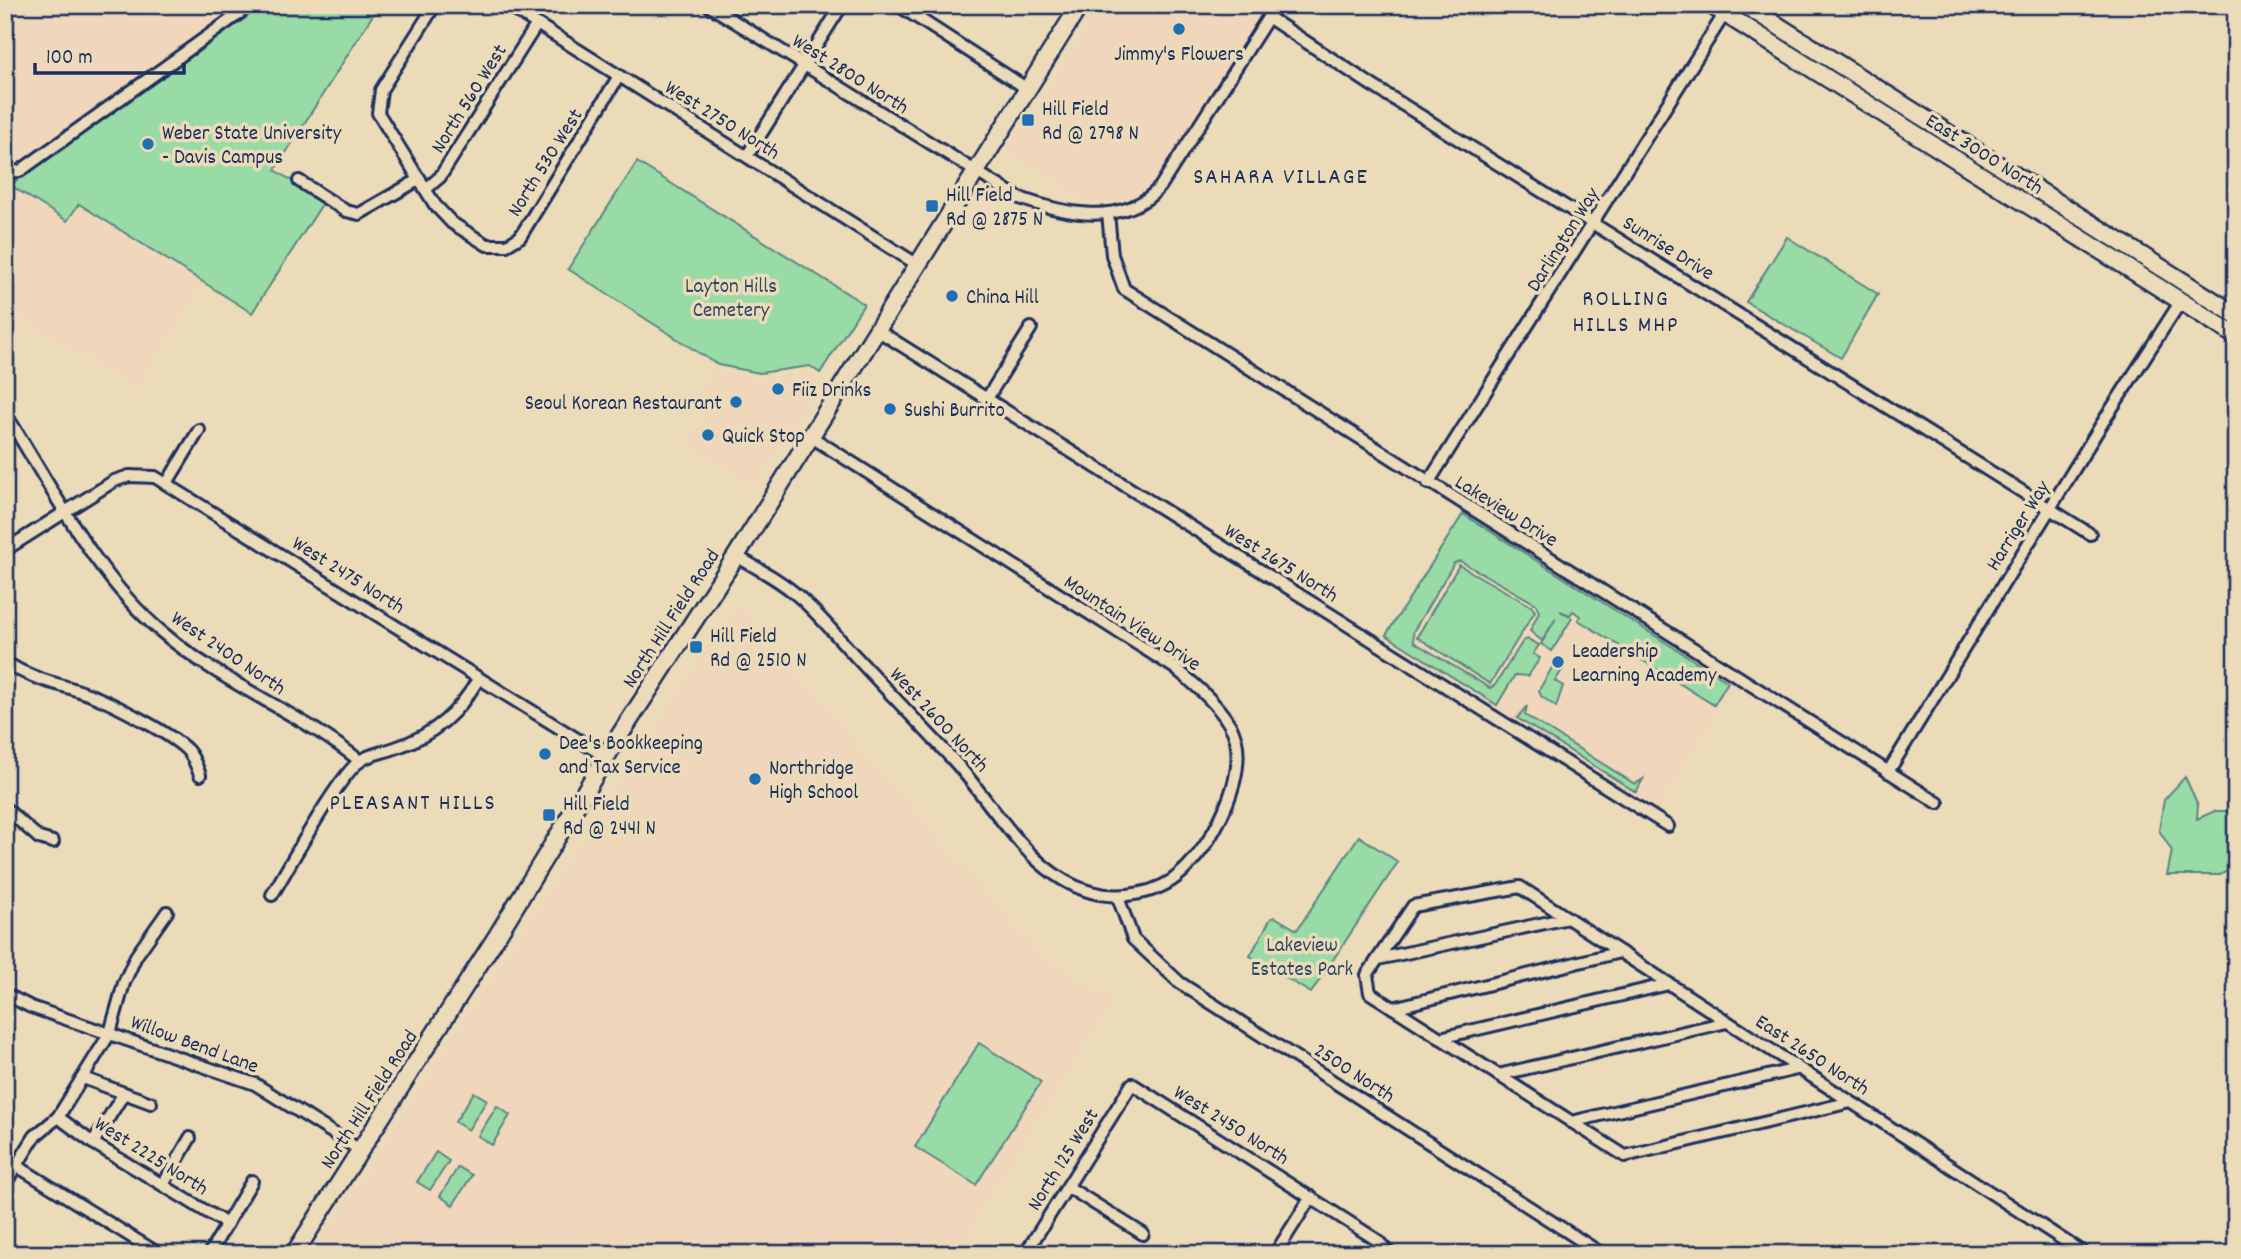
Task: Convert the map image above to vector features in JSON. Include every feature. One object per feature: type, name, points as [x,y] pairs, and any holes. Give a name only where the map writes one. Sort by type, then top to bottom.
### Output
[{"type":"main road","name":"North Hill Field Road","points":[[294,1254],[497,936],[606,757],[736,556],[1080,5]]},
{"type":"main road","name":"East 3000 North","points":[[1745,5],[2236,315]]},
{"type":"main road","name":"East 3000 North","points":[[1718,9],[2236,336]]},
{"type":"main road","points":[[1718,9],[1735,10],[1800,49],[1816,50]]},
{"type":"street","points":[[5,172],[20,171],[240,13],[243,5]]},
{"type":"street","points":[[423,184],[378,113],[377,102],[381,90],[435,5]]},
{"type":"street","name":"West 2750 North","points":[[507,5],[918,265]]},
{"type":"street","name":"West 2800 North","points":[[708,5],[1017,197],[1065,213],[1108,213],[1148,200],[1160,187],[1268,17]]},
{"type":"street","points":[[747,156],[842,5]]},
{"type":"street","points":[[898,5],[1028,90]]},
{"type":"street","points":[[1268,17],[1276,5]]},
{"type":"street","name":"Darlington Way","points":[[1429,483],[1595,223],[1718,9]]},
{"type":"street","name":"Sunrise Drive","points":[[1268,17],[2090,534]]},
{"type":"street","name":"North 560 West","points":[[299,181],[346,211],[359,214],[440,177],[537,24]]},
{"type":"street","name":"North 530 West","points":[[423,184],[435,205],[452,223],[487,245],[507,246],[520,237],[619,76]]},
{"type":"street","name":"Lakeview Drive","points":[[1108,213],[1112,256],[1124,289],[1938,803]]},
{"type":"street","name":"Harriger Way","points":[[1888,772],[2049,509],[2181,301]]},
{"type":"street","points":[[986,400],[1031,328]]},
{"type":"street","name":"West 2675 North","points":[[877,330],[1668,826]]},
{"type":"street","name":"West 2400 North","points":[[5,414],[107,574],[136,610],[164,635],[360,761]]},
{"type":"street","points":[[167,483],[199,430]]},
{"type":"street","name":"Mountain View Drive","points":[[810,436],[1175,668],[1200,688],[1221,714],[1236,741],[1237,780],[1226,807],[1196,856],[1181,874],[1155,888],[1118,897]]},
{"type":"street","name":"West 2475 North","points":[[5,550],[129,476],[143,474],[167,483],[606,757]]},
{"type":"street","name":"West 2600 North","points":[[736,556],[798,596],[955,761],[1042,865],[1068,883],[1091,892],[1118,897]]},
{"type":"street","points":[[5,662],[39,681],[85,693],[108,703],[170,738],[187,750],[200,775]]},
{"type":"street","points":[[272,895],[334,794],[360,761],[418,741],[438,728],[464,703],[479,678]]},
{"type":"street","points":[[5,808],[32,833],[53,842]]},
{"type":"street","name":"East 2650 North","points":[[1378,959],[1413,906],[1520,887],[2085,1254]]},
{"type":"street","name":"2500 North","points":[[1118,897],[1133,940],[1180,983],[1602,1254]]},
{"type":"street","points":[[5,1184],[35,1136],[58,1117],[110,1033],[124,983],[136,956],[167,912]]},
{"type":"street","points":[[1568,918],[1378,959],[1367,975],[1370,993],[1625,1156],[1852,1102]]},
{"type":"street","points":[[1393,1008],[1620,952]]},
{"type":"street","points":[[1440,1038],[1669,984]]},
{"type":"street","name":"Willow Bend Lane","points":[[5,994],[31,1007],[255,1084],[360,1150]]},
{"type":"street","points":[[1498,1075],[1727,1022]]},
{"type":"street","points":[[1571,1122],[1797,1069]]},
{"type":"street","points":[[83,1078],[151,1103]]},
{"type":"street","name":"North 125 West","points":[[1025,1254],[1132,1084]]},
{"type":"street","name":"West 2450 North","points":[[1132,1084],[1377,1240],[1390,1254]]},
{"type":"street","points":[[93,1143],[124,1093]]},
{"type":"street","name":"West 2225 North","points":[[58,1117],[93,1143],[227,1224]]},
{"type":"street","points":[[163,1185],[190,1138]]},
{"type":"street","points":[[17,1166],[159,1254]]},
{"type":"street","points":[[209,1254],[252,1181]]},
{"type":"street","points":[[1068,1186],[1143,1234]]},
{"type":"street","points":[[1275,1254],[1311,1197]]},
{"type":"shaded area","name":"Weber State University - Davis Campus","points":[[5,5],[379,5],[136,389],[5,308]]},
{"type":"shaded area","points":[[1101,5],[1268,5],[1155,181],[1140,195],[1096,206],[1008,151]]},
{"type":"shaded area","points":[[712,367],[719,372],[760,380],[806,371],[821,379],[755,486],[688,444],[711,406],[695,395]]},
{"type":"shaded area","name":"Leadership Learning Academy","points":[[1460,516],[1733,686],[1657,809],[1383,639]]},
{"type":"shaded area","name":"Northridge High School","points":[[736,604],[1039,953],[1114,1000],[954,1254],[313,1254]]},
{"type":"green space","points":[[250,5],[379,5],[275,170],[324,201],[252,313],[79,204],[67,221],[10,185],[254,12]]},
{"type":"green space","name":"Layton Hills Cemetery","points":[[637,162],[864,304],[820,373],[810,366],[760,373],[718,365],[568,269]]},
{"type":"green space","points":[[1787,237],[1878,294],[1841,358],[1746,302]]},
{"type":"green space","points":[[1463,514],[1728,682],[1714,705],[1578,620],[1580,616],[1573,611],[1570,615],[1560,611],[1572,618],[1552,651],[1541,644],[1556,618],[1542,641],[1530,631],[1539,612],[1536,604],[1460,561],[1454,563],[1413,632],[1414,642],[1490,688],[1495,685],[1523,641],[1528,639],[1539,645],[1533,654],[1540,658],[1528,676],[1515,675],[1497,705],[1386,635]]},
{"type":"green space","points":[[1459,565],[1531,606],[1535,611],[1490,684],[1417,637]]},
{"type":"green space","points":[[1556,661],[1564,667],[1555,681],[1563,686],[1556,707],[1541,696],[1539,690]]},
{"type":"green space","points":[[1527,706],[1525,715],[1635,784],[1643,779],[1636,792],[1517,718]]},
{"type":"green space","points":[[2185,777],[2198,805],[2197,819],[2215,811],[2236,811],[2236,866],[2220,875],[2167,875],[2172,851],[2159,830],[2164,800]]},
{"type":"green space","name":"Lakeview Estates Park","points":[[1359,836],[1398,862],[1311,993],[1250,956],[1271,918],[1275,917],[1297,930]]},
{"type":"green space","points":[[979,1043],[1041,1082],[976,1185],[915,1147]]},
{"type":"green space","points":[[474,1092],[487,1100],[468,1130],[455,1122]]},
{"type":"green space","points":[[497,1106],[510,1115],[492,1145],[478,1136]]},
{"type":"green space","points":[[436,1152],[449,1161],[430,1190],[417,1182]]},
{"type":"green space","points":[[458,1167],[472,1175],[453,1205],[440,1196]]},
{"type":"place","name":"Jimmy's Flowers","points":[[1179,29]]},
{"type":"place","name":"Hill Field Rd @ 2798 N","points":[[1028,120]]},
{"type":"place","name":"Weber State University - Davis Campus","points":[[148,144]]},
{"type":"place","name":"Hill Field Rd @ 2875 N","points":[[932,206]]},
{"type":"place","name":"China Hill","points":[[952,296]]},
{"type":"place","name":"Fiiz Drinks","points":[[778,389]]},
{"type":"place","name":"Seoul Korean Restaurant","points":[[736,402]]},
{"type":"place","name":"Sushi Burrito","points":[[890,409]]},
{"type":"place","name":"Quick Stop","points":[[708,435]]},
{"type":"place","name":"Hill Field Rd @ 2510 N","points":[[696,647]]},
{"type":"place","name":"Leadership Learning Academy","points":[[1558,662]]},
{"type":"place","name":"Dee's Bookkeeping and Tax Service","points":[[545,754]]},
{"type":"place","name":"Northridge High School","points":[[755,779]]},
{"type":"place","name":"Hill Field Rd @ 2441 N","points":[[549,815]]},
{"type":"district","name":"SAHARA VILLAGE","points":[[1281,175]]},
{"type":"district","name":"ROLLING HILLS MHP","points":[[1626,310]]},
{"type":"district","name":"PLEASANT HILLS","points":[[413,801]]}]
